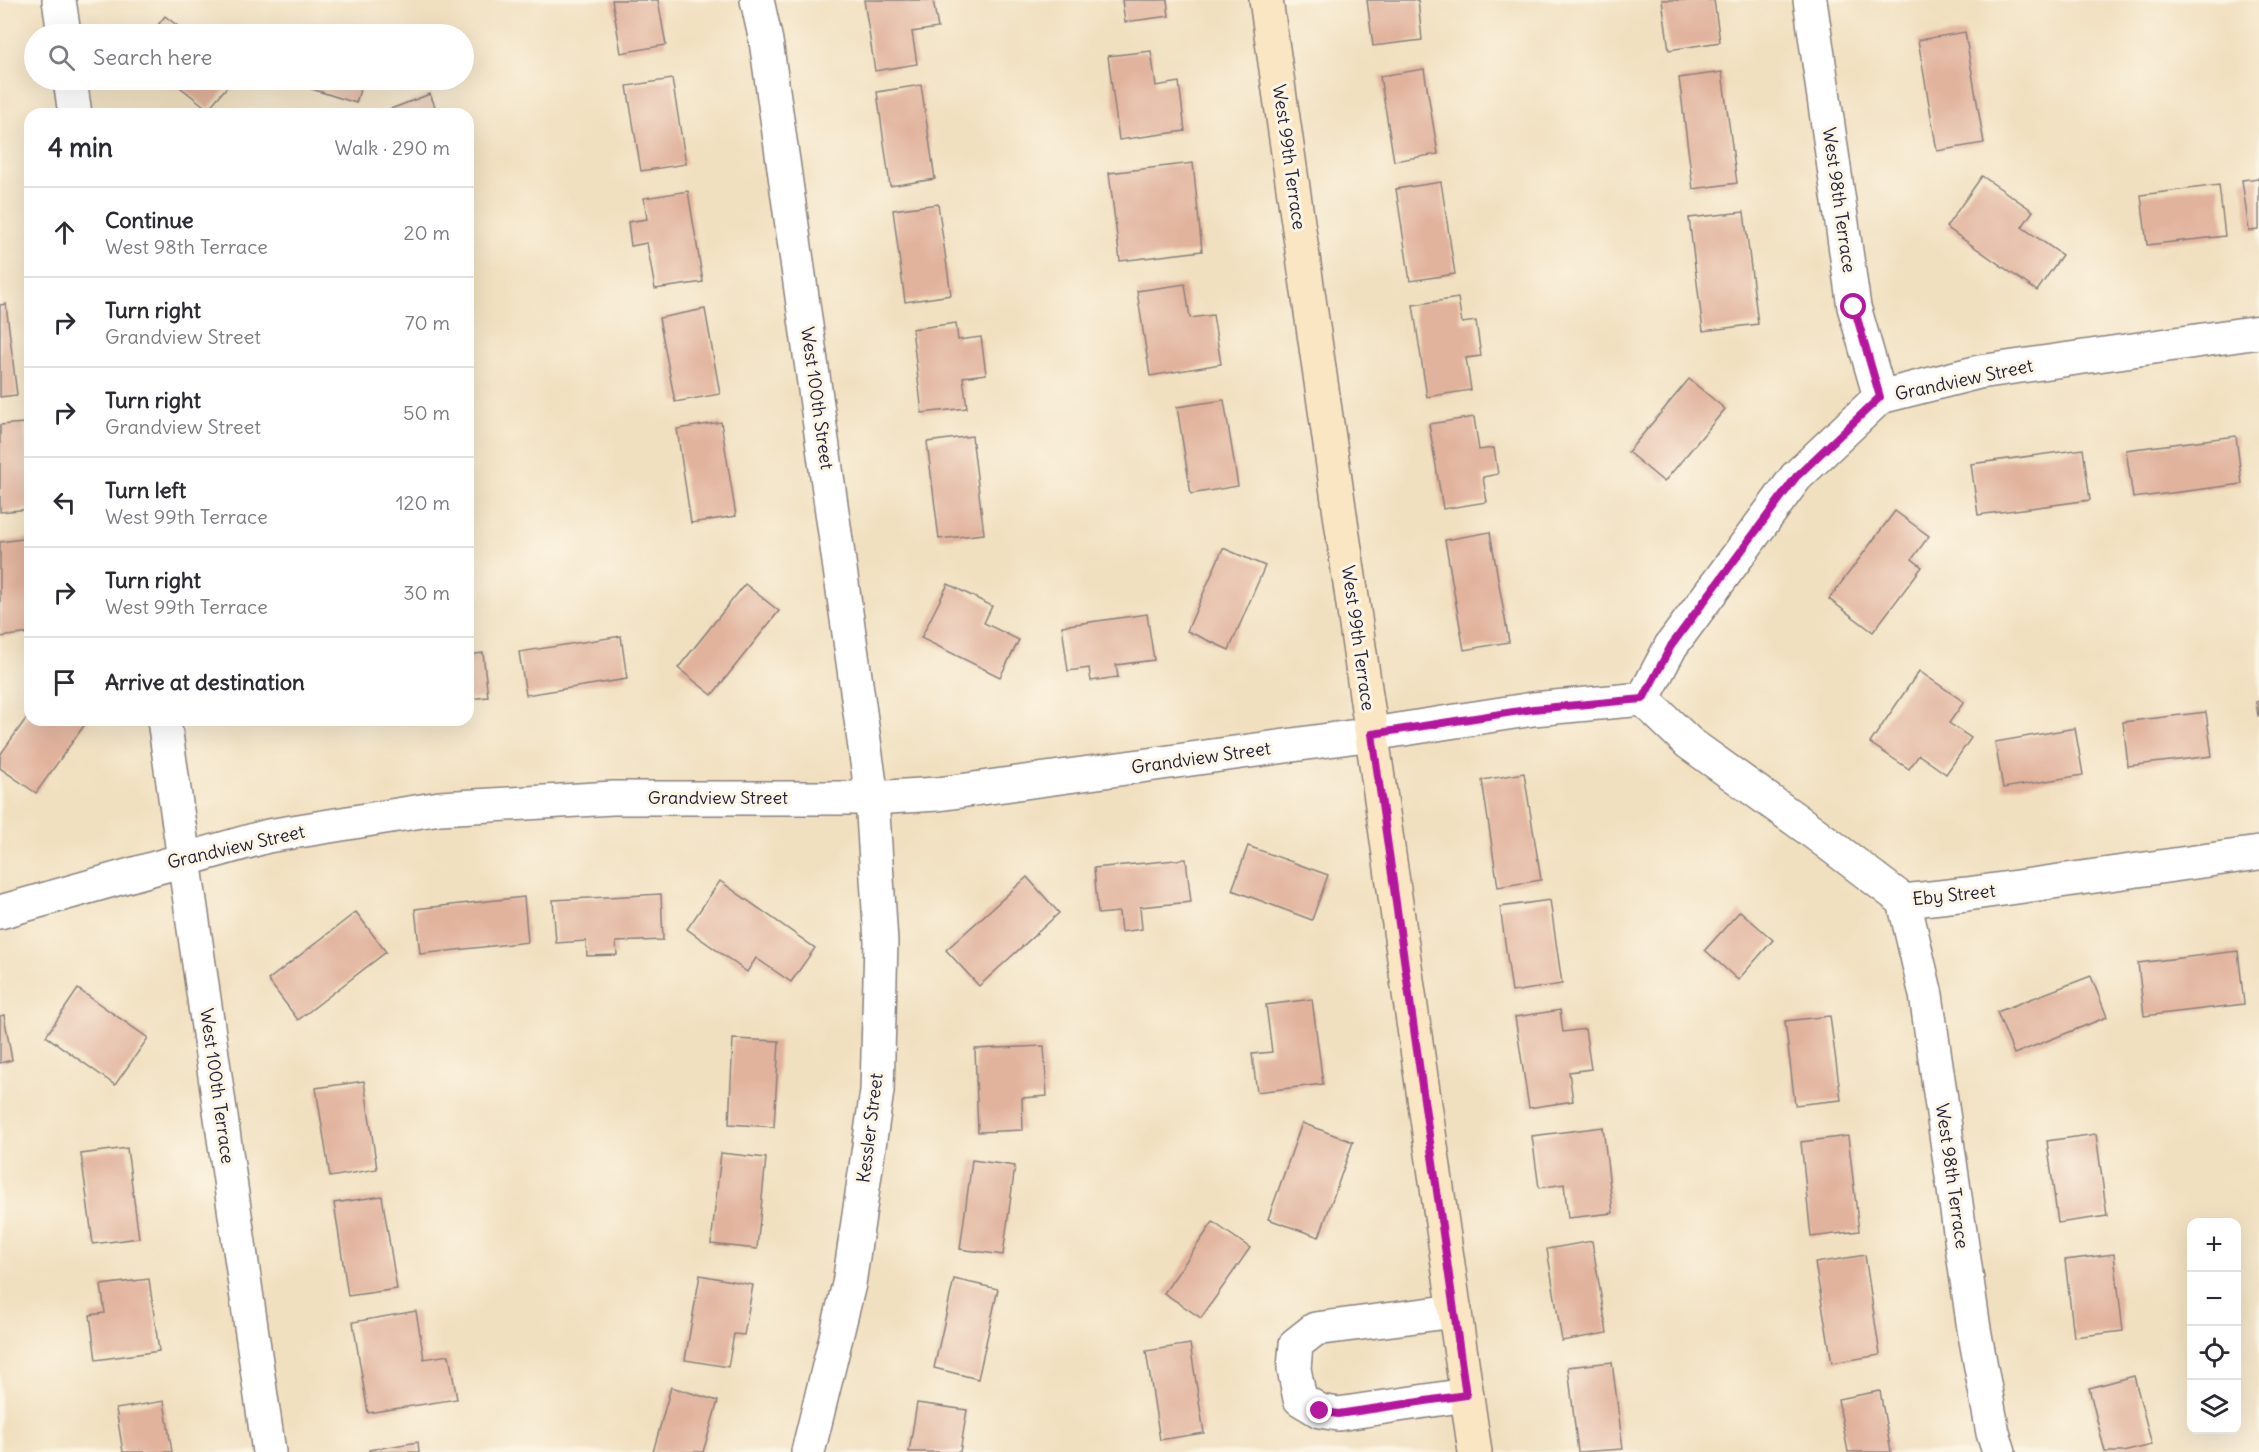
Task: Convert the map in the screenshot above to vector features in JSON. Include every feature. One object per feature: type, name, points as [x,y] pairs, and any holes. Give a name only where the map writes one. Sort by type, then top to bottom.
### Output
[{"type":"street","points":[[59,0],[63,24]]},
{"type":"street","name":"West 100th Street","points":[[757,0],[786,185],[872,798]]},
{"type":"street","name":"West 99th Terrace","points":[[1266,0],[1475,1452]]},
{"type":"street","name":"West 98th Terrace","points":[[1810,0],[1854,307],[1880,397]]},
{"type":"street","points":[[71,90],[74,108]]},
{"type":"street","name":"Grandview Street","points":[[0,912],[268,836],[440,808],[613,798],[872,798],[938,794],[1372,734],[1533,709],[1643,699],[1671,646],[1796,477],[1880,397],[1979,372],[2259,332]]},
{"type":"street","name":"Eby Street","points":[[1643,699],[1689,743],[1904,901],[2259,853]]},
{"type":"street","name":"West 100th Terrace","points":[[165,726],[269,1452]]},
{"type":"street","name":"Kessler Street","points":[[808,1452],[849,1284],[878,1091],[881,942],[872,798]]},
{"type":"street","name":"West 98th Terrace","points":[[1904,901],[1926,995],[1974,1329],[1993,1433],[1999,1452]]},
{"type":"street","points":[[1455,1311],[1315,1329],[1296,1344],[1294,1369],[1300,1400],[1320,1411],[1338,1414],[1466,1395]]},
{"type":"building","points":[[612,0],[658,0],[666,45],[621,53]]},
{"type":"building","points":[[864,0],[933,0],[938,28],[912,32],[917,64],[875,71]]},
{"type":"building","points":[[1122,0],[1167,0],[1169,16],[1125,22]]},
{"type":"building","points":[[1367,0],[1418,0],[1422,40],[1373,46]]},
{"type":"building","points":[[1662,0],[1714,0],[1720,42],[1669,50]]},
{"type":"building","points":[[165,16],[175,24],[159,24]]},
{"type":"building","points":[[1965,32],[1984,143],[1937,151],[1918,40]]},
{"type":"building","points":[[1151,51],[1156,86],[1179,82],[1185,131],[1119,140],[1108,56]]},
{"type":"building","points":[[1424,69],[1438,154],[1394,161],[1380,76]]},
{"type":"building","points":[[1722,72],[1737,183],[1693,189],[1679,78]]},
{"type":"building","points":[[672,79],[686,164],[641,171],[627,86]]},
{"type":"building","points":[[921,85],[935,179],[890,186],[877,92]]},
{"type":"building","points":[[184,90],[224,90],[207,108]]},
{"type":"building","points":[[315,90],[360,90],[356,103]]},
{"type":"building","points":[[430,94],[436,108],[393,108]]},
{"type":"building","points":[[1193,163],[1202,251],[1120,261],[1109,173]]},
{"type":"building","points":[[1982,176],[2033,211],[2022,227],[2062,255],[2037,291],[1946,227]]},
{"type":"building","points":[[2259,178],[2259,230],[2249,231],[2242,180]]},
{"type":"building","points":[[1441,182],[1455,274],[1410,281],[1396,189]]},
{"type":"building","points":[[2219,185],[2225,236],[2147,245],[2141,195]]},
{"type":"building","points":[[688,191],[703,282],[655,289],[647,243],[631,246],[628,222],[647,219],[644,198]]},
{"type":"building","points":[[938,204],[951,295],[905,302],[893,210]]},
{"type":"building","points":[[1744,212],[1758,324],[1703,331],[1689,218]]},
{"type":"building","points":[[1185,284],[1190,318],[1213,315],[1221,364],[1150,376],[1137,291]]},
{"type":"building","points":[[1458,298],[1462,323],[1476,321],[1481,356],[1466,358],[1471,390],[1427,397],[1413,305]]},
{"type":"building","points":[[6,304],[17,395],[0,397],[0,305]]},
{"type":"building","points":[[705,309],[720,394],[675,402],[659,318]]},
{"type":"building","points":[[956,323],[958,340],[981,337],[986,374],[963,377],[967,408],[922,413],[912,329]]},
{"type":"building","points":[[1689,379],[1725,409],[1664,482],[1628,452]]},
{"type":"building","points":[[1224,400],[1238,486],[1191,494],[1177,407]]},
{"type":"building","points":[[1474,417],[1479,450],[1494,448],[1498,474],[1483,477],[1487,502],[1443,509],[1429,424]]},
{"type":"building","points":[[721,422],[736,516],[691,523],[677,429]]},
{"type":"building","points":[[24,423],[24,510],[0,512],[0,425]]},
{"type":"building","points":[[972,436],[984,534],[939,539],[927,442]]},
{"type":"building","points":[[2236,436],[2242,484],[2133,498],[2126,450]]},
{"type":"building","points":[[2083,449],[2090,500],[1978,515],[1971,464]]},
{"type":"building","points":[[1895,511],[1929,536],[1912,559],[1922,567],[1873,632],[1829,599]]},
{"type":"building","points":[[1490,532],[1509,642],[1464,650],[1445,540]]},
{"type":"building","points":[[24,539],[24,634],[0,637],[0,542]]},
{"type":"building","points":[[1223,548],[1265,566],[1229,650],[1187,631]]},
{"type":"building","points":[[745,584],[779,611],[712,695],[678,668]]},
{"type":"building","points":[[948,584],[992,606],[984,623],[1019,640],[1000,677],[921,638]]},
{"type":"building","points":[[1147,614],[1154,660],[1116,665],[1118,677],[1091,681],[1089,668],[1068,671],[1062,626]]},
{"type":"building","points":[[621,636],[627,679],[526,695],[519,652]]},
{"type":"building","points":[[483,653],[488,697],[474,698],[474,654]]},
{"type":"building","points":[[1919,671],[1964,702],[1949,723],[1971,738],[1946,774],[1919,755],[1909,769],[1870,743]]},
{"type":"building","points":[[2259,701],[2259,716],[2258,716],[2256,702]]},
{"type":"building","points":[[2206,712],[2212,756],[2128,766],[2123,722]]},
{"type":"building","points":[[24,721],[24,726],[84,726],[36,793],[0,768],[0,755]]},
{"type":"building","points":[[2075,728],[2083,775],[2003,788],[1995,742]]},
{"type":"building","points":[[1524,773],[1541,880],[1498,887],[1482,780]]},
{"type":"building","points":[[1248,846],[1328,875],[1312,920],[1232,890]]},
{"type":"building","points":[[1186,859],[1191,902],[1140,907],[1142,929],[1121,932],[1119,912],[1098,914],[1094,868]]},
{"type":"building","points":[[1027,877],[1059,913],[979,986],[946,950]]},
{"type":"building","points":[[720,881],[815,948],[791,982],[756,958],[747,972],[687,929]]},
{"type":"building","points":[[661,894],[663,940],[616,942],[617,955],[587,956],[586,941],[556,943],[553,900]]},
{"type":"building","points":[[524,897],[528,942],[420,954],[415,909]]},
{"type":"building","points":[[1550,900],[1562,984],[1512,992],[1500,907]]},
{"type":"building","points":[[1740,911],[1773,940],[1738,980],[1705,950]]},
{"type":"building","points":[[356,912],[386,952],[298,1020],[268,980]]},
{"type":"building","points":[[2238,951],[2244,1004],[2144,1016],[2138,963]]},
{"type":"building","points":[[2091,976],[2107,1017],[2014,1054],[1997,1012]]},
{"type":"building","points":[[78,989],[148,1038],[115,1085],[46,1036]]},
{"type":"building","points":[[1312,999],[1323,1084],[1257,1092],[1252,1054],[1272,1052],[1266,1005]]},
{"type":"building","points":[[1560,1010],[1563,1032],[1585,1029],[1591,1069],[1569,1072],[1573,1101],[1529,1108],[1515,1017]]},
{"type":"building","points":[[4,1015],[12,1060],[0,1063],[0,1016]]},
{"type":"building","points":[[1830,1016],[1841,1100],[1795,1105],[1785,1021]]},
{"type":"building","points":[[733,1039],[779,1041],[774,1127],[729,1124]]},
{"type":"building","points":[[1044,1046],[1047,1096],[1022,1098],[1023,1130],[978,1132],[975,1049]]},
{"type":"building","points":[[364,1081],[377,1169],[330,1177],[316,1088]]},
{"type":"building","points":[[1302,1123],[1353,1142],[1319,1237],[1268,1219]]},
{"type":"building","points":[[1603,1127],[1613,1213],[1568,1218],[1564,1184],[1539,1188],[1532,1136]]},
{"type":"building","points":[[2096,1134],[2107,1216],[2058,1223],[2047,1141]]},
{"type":"building","points":[[1848,1136],[1859,1231],[1811,1237],[1801,1142]]},
{"type":"building","points":[[127,1148],[139,1238],[93,1244],[81,1154]]},
{"type":"building","points":[[721,1153],[766,1158],[757,1249],[711,1244]]},
{"type":"building","points":[[972,1160],[1015,1166],[1003,1255],[960,1249]]},
{"type":"building","points":[[382,1196],[397,1289],[348,1296],[334,1203]]},
{"type":"building","points":[[1213,1222],[1250,1248],[1201,1318],[1164,1293]]},
{"type":"building","points":[[1592,1241],[1607,1333],[1562,1341],[1547,1249]]},
{"type":"building","points":[[2114,1254],[2123,1331],[2074,1337],[2065,1260]]},
{"type":"building","points":[[1865,1255],[1880,1355],[1832,1363],[1815,1263]]},
{"type":"building","points":[[700,1275],[753,1285],[744,1335],[734,1334],[728,1367],[685,1360]]},
{"type":"building","points":[[149,1279],[159,1351],[96,1360],[90,1315],[105,1313],[101,1285]]},
{"type":"building","points":[[954,1279],[998,1289],[978,1379],[934,1368]]},
{"type":"building","points":[[416,1311],[424,1359],[449,1355],[457,1399],[368,1413],[353,1322]]},
{"type":"building","points":[[1190,1344],[1204,1433],[1160,1440],[1146,1351]]},
{"type":"building","points":[[1612,1362],[1623,1449],[1578,1452],[1568,1367]]},
{"type":"building","points":[[2134,1376],[2152,1445],[2123,1452],[2105,1452],[2089,1388]]},
{"type":"building","points":[[671,1387],[718,1401],[703,1452],[653,1452]]},
{"type":"building","points":[[1880,1391],[1891,1452],[1848,1452],[1838,1399]]},
{"type":"building","points":[[164,1401],[172,1452],[123,1452],[116,1409]]},
{"type":"building","points":[[917,1403],[967,1410],[960,1452],[909,1452]]},
{"type":"building","points":[[418,1442],[419,1452],[369,1452],[369,1450]]},
{"type":"route","points":[[1320,1411],[1338,1414],[1466,1395],[1372,734],[1533,709],[1643,699],[1671,646],[1796,477],[1880,397],[1854,307]]}]
